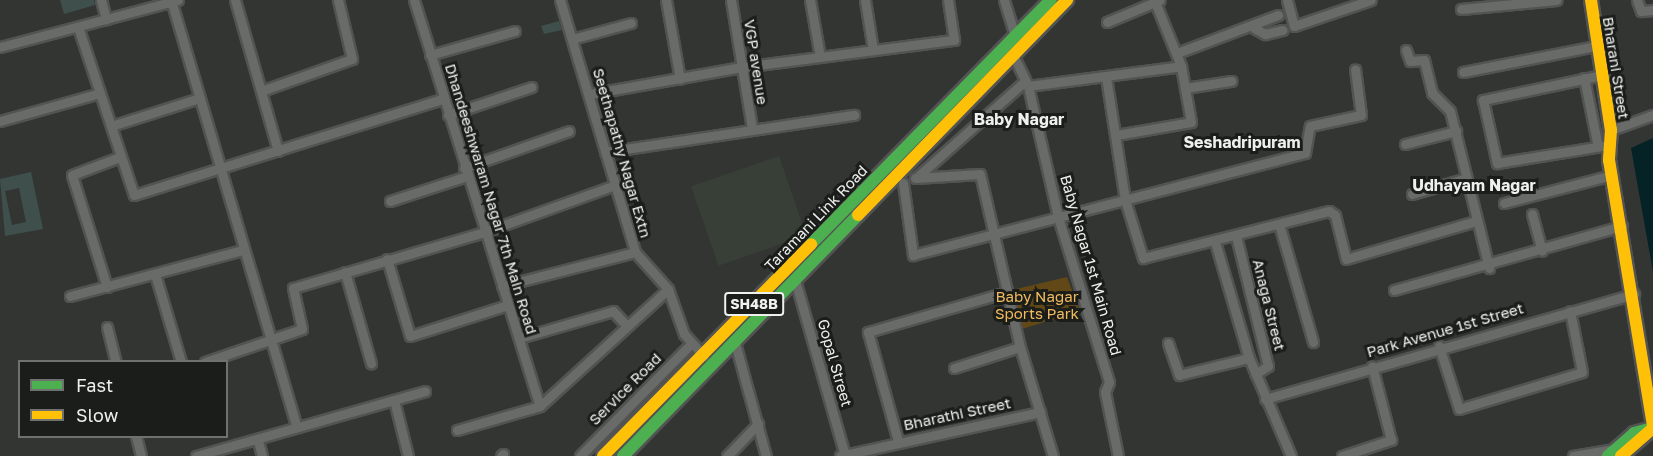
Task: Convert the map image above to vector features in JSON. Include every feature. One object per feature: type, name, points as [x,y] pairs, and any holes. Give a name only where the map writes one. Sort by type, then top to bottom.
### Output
[{"type":"main road","name":"Taramani Link Road","points":[[603,456],[704,356],[902,150],[1051,0]]},
{"type":"main road","name":"Taramani Link Road","points":[[623,456],[735,344],[795,280],[899,181],[913,160],[1067,0]]},
{"type":"main road","name":"Bharani Street","points":[[1591,0],[1596,46],[1611,130],[1603,146],[1612,175],[1622,226],[1651,396],[1653,427]]},
{"type":"main road","points":[[902,150],[913,160]]},
{"type":"main road","points":[[1614,454],[1653,427]]},
{"type":"street","points":[[101,0],[106,19]]},
{"type":"street","points":[[235,0],[278,151]]},
{"type":"street","points":[[261,91],[352,59],[338,0]]},
{"type":"street","name":"Dhandeeshwaram Nagar 7th Main Road","points":[[414,0],[448,116],[540,406]]},
{"type":"street","points":[[666,0],[680,79]]},
{"type":"street","name":"VGP avenue","points":[[731,0],[752,129]]},
{"type":"street","points":[[810,0],[820,57]]},
{"type":"street","points":[[865,0],[873,50]]},
{"type":"street","points":[[590,94],[742,67],[954,40],[948,0]]},
{"type":"street","points":[[1004,0],[1015,36]]},
{"type":"street","points":[[1287,0],[1294,26],[1371,0]]},
{"type":"street","points":[[1461,9],[1557,0]]},
{"type":"street","points":[[1637,0],[1641,11],[1653,10]]},
{"type":"street","points":[[0,47],[174,1],[243,250],[297,427]]},
{"type":"street","points":[[1107,22],[1158,1],[1181,66],[1191,122],[1116,135]]},
{"type":"street","name":"Seethapathy Nagar Extn","points":[[561,5],[590,94],[634,252],[668,289],[692,344],[704,356]]},
{"type":"street","points":[[1177,53],[1254,28],[1259,20],[1278,15]]},
{"type":"street","points":[[572,39],[631,23]]},
{"type":"street","points":[[78,27],[131,192],[138,196],[443,99]]},
{"type":"street","points":[[1254,28],[1265,34],[1283,30]]},
{"type":"street","points":[[430,55],[515,31]]},
{"type":"street","points":[[1463,72],[1596,46]]},
{"type":"street","points":[[1406,50],[1410,62],[1424,60],[1432,93],[1450,111],[1489,268]]},
{"type":"street","name":"Baby Nagar 1st Main Road","points":[[1013,55],[1026,83],[1058,217],[1110,382],[1105,392],[1118,456]]},
{"type":"street","points":[[915,178],[1026,83],[1106,77],[1181,66]]},
{"type":"street","points":[[1053,456],[1020,347],[996,234],[978,172],[899,181],[913,255],[996,234],[1305,153],[1310,126],[1361,115],[1355,69]]},
{"type":"street","points":[[1584,78],[1603,146],[1497,164],[1483,100],[1584,78],[1602,75]]},
{"type":"street","points":[[1106,77],[1125,200],[1143,258],[1215,242],[1329,211],[1335,215],[1346,259],[1476,221]]},
{"type":"street","points":[[1185,88],[1231,81]]},
{"type":"street","points":[[448,116],[531,87]]},
{"type":"street","points":[[0,121],[100,93]]},
{"type":"street","points":[[111,126],[200,98]]},
{"type":"street","points":[[605,152],[854,115]]},
{"type":"street","points":[[1611,130],[1653,115]]},
{"type":"street","points":[[1405,144],[1456,131]]},
{"type":"street","points":[[390,201],[569,132]]},
{"type":"street","points":[[107,287],[72,175],[120,157]]},
{"type":"street","points":[[1504,202],[1612,175]]},
{"type":"street","points":[[1412,194],[1467,178]]},
{"type":"street","points":[[211,360],[302,329],[293,288],[484,232],[615,185]]},
{"type":"street","points":[[1532,214],[1542,251]]},
{"type":"street","points":[[1280,224],[1313,342]]},
{"type":"street","points":[[1394,290],[1489,268],[1622,226]]},
{"type":"street","name":"Anaga Street","points":[[1236,236],[1268,366],[1255,374]]},
{"type":"street","points":[[1215,242],[1249,358],[1291,456]]},
{"type":"street","points":[[70,296],[243,250]]},
{"type":"street","points":[[502,286],[634,252]]},
{"type":"street","points":[[387,259],[410,336],[508,305]]},
{"type":"street","points":[[345,272],[371,363]]},
{"type":"street","points":[[155,274],[180,360]]},
{"type":"street","name":"Gopal Street","points":[[795,280],[843,455]]},
{"type":"street","points":[[457,430],[540,406],[668,289]]},
{"type":"street","points":[[898,441],[868,332],[1007,292]]},
{"type":"street","name":"Park Avenue 1st Street","points":[[1265,399],[1439,346],[1634,294]]},
{"type":"street","points":[[519,338],[613,311],[626,326]]},
{"type":"street","points":[[1439,346],[1459,409],[1582,372],[1570,311]]},
{"type":"street","points":[[107,327],[115,360]]},
{"type":"street","points":[[1168,343],[1179,375],[1249,358]]},
{"type":"street","name":"Service Road","points":[[580,456],[692,344]]},
{"type":"street","points":[[735,344],[766,456]]},
{"type":"street","points":[[954,368],[1020,347]]},
{"type":"street","points":[[1342,456],[1391,440],[1372,366]]},
{"type":"street","points":[[196,456],[258,441],[297,427],[425,391]]},
{"type":"street","points":[[394,400],[408,456]]},
{"type":"street","name":"Bharathi Street","points":[[843,455],[898,441],[1040,412]]},
{"type":"street","points":[[727,456],[758,424]]},
{"type":"street","points":[[136,438],[141,456]]},
{"type":"street","points":[[258,441],[262,456]]},
{"type":"street","points":[[880,445],[882,456]]},
{"type":"street","points":[[1574,456],[1614,454]]},
{"type":"shaded area","points":[[779,156],[806,235],[718,266],[691,186]]},
{"type":"green space","name":"Baby Nagar Sports Park","points":[[1067,277],[1080,311],[1022,329],[1012,290]]},
{"type":"water","points":[[1653,138],[1653,272],[1631,148]]},
{"type":"building","points":[[60,0],[94,0],[95,5],[64,14]]},
{"type":"building","points":[[559,21],[562,30],[544,34],[541,26]]},
{"type":"building","points":[[31,172],[43,229],[5,236],[0,179]],"holes":[[[19,188],[26,222],[12,225],[5,191]]]},
{"type":"traffic: fast","points":[[811,244],[1051,0]]},
{"type":"traffic: fast","points":[[623,456],[858,215]]},
{"type":"traffic: fast","points":[[1608,456],[1634,433],[1653,428]]},
{"type":"traffic: slow","points":[[858,215],[1067,0]]},
{"type":"traffic: slow","points":[[1591,0],[1611,130],[1609,160],[1653,425]]},
{"type":"traffic: slow","points":[[603,456],[811,244]]},
{"type":"traffic: slow","points":[[1621,456],[1650,431]]},
{"type":"district","name":"Baby Nagar","points":[[1019,119]]},
{"type":"district","name":"Seshadripuram","points":[[1242,142]]},
{"type":"district","name":"Udhayam Nagar","points":[[1474,185]]}]
